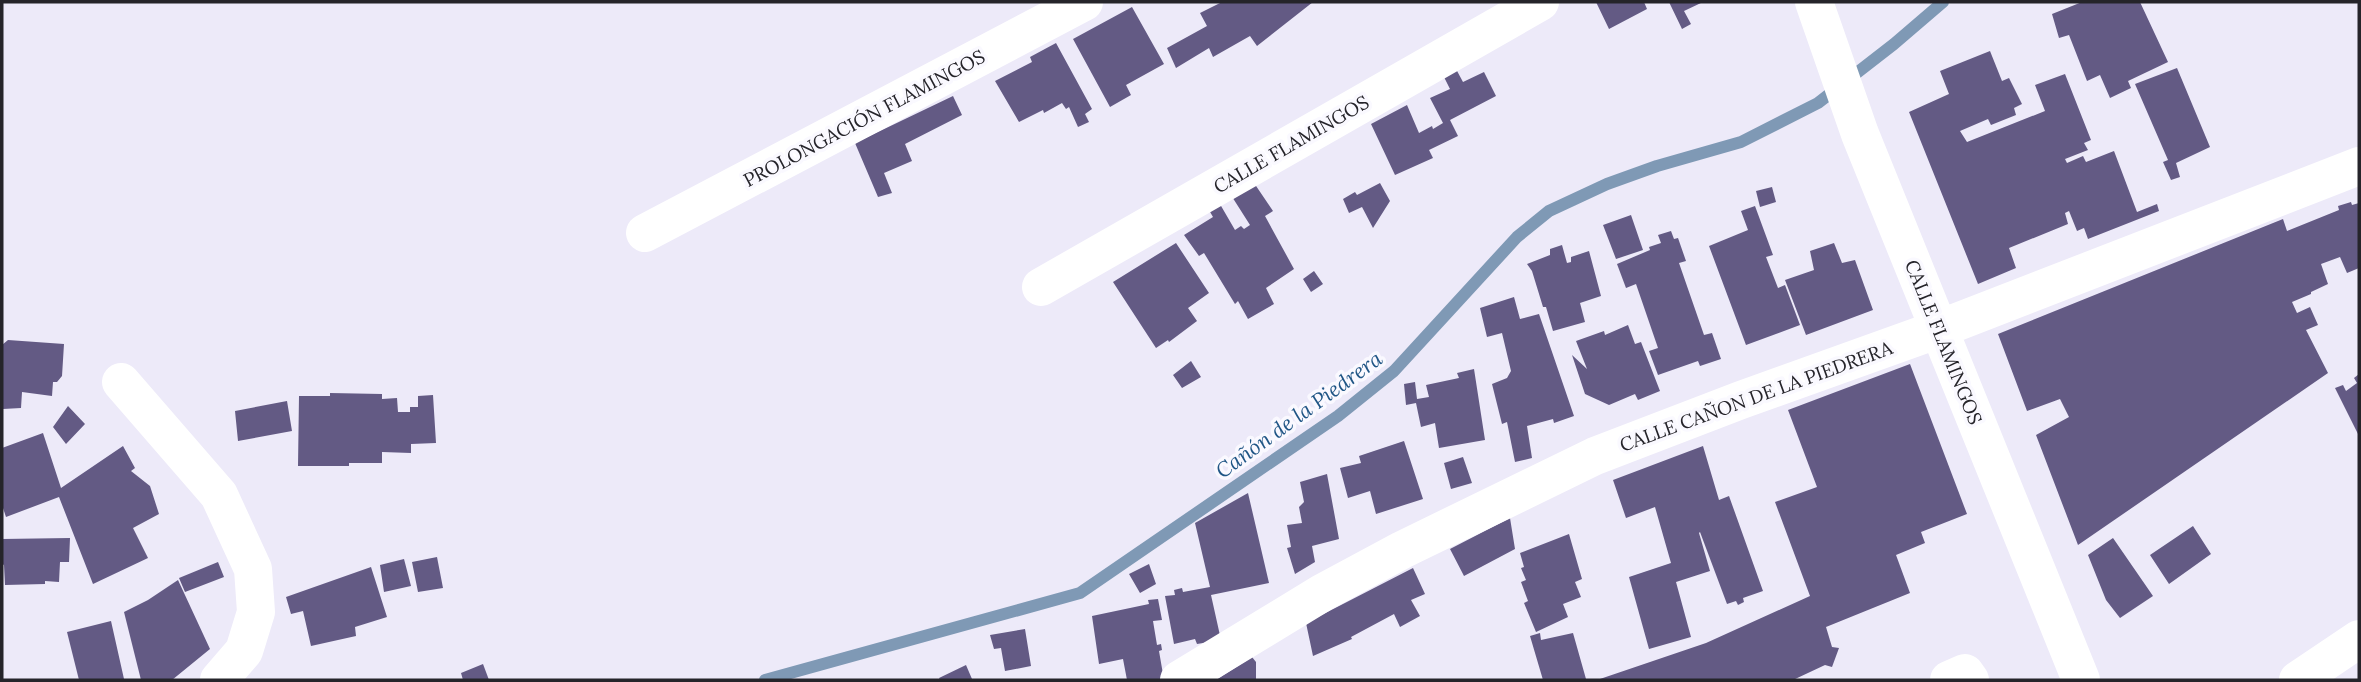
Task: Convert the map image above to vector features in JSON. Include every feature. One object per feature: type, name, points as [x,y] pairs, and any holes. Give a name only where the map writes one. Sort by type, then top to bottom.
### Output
[{"type":"street","name":"PROLONGACIÓN FLAMINGOS","points":[[645,233],[1084,2]]},
{"type":"street","name":"CALLE FLAMINGOS","points":[[1041,287],[1540,2]]},
{"type":"street","name":"CALLE FLAMINGOS","points":[[1814,2],[1860,134],[2081,680]]},
{"type":"street","name":"CALLE CAÑON DE LA PIEDRERA","points":[[1179,680],[1322,593],[1402,550],[1595,456],[1939,329],[2359,166]]},
{"type":"street","points":[[121,382],[219,495],[253,569],[256,612],[244,651],[219,680]]},
{"type":"street","points":[[2298,680],[2359,639]]},
{"type":"street","points":[[1949,680],[1965,673],[1970,680]]},
{"type":"building","points":[[1222,2],[1313,2],[1257,46],[1250,36],[1213,57],[1209,48],[1176,68],[1167,48],[1207,26],[1200,13]]},
{"type":"building","points":[[1596,2],[1644,2],[1647,9],[1609,29]]},
{"type":"building","points":[[1669,2],[1703,2],[1684,11],[1691,24],[1682,29]]},
{"type":"building","points":[[2082,2],[2140,2],[2168,62],[2128,81],[2131,88],[2110,98],[2100,75],[2087,81],[2069,35],[2059,38],[2052,14]]},
{"type":"building","points":[[1132,7],[1164,64],[1126,85],[1131,95],[1110,107],[1073,39]]},
{"type":"building","points":[[1056,43],[1092,109],[1085,114],[1089,122],[1078,127],[1069,107],[1066,109],[1062,103],[1019,122],[995,81],[1032,62],[1030,57]]},
{"type":"building","points":[[1990,51],[2002,81],[2009,78],[2022,104],[2014,108],[2016,115],[1991,125],[1988,119],[1960,131],[1967,142],[2045,111],[2035,85],[2065,74],[2091,140],[2084,143],[2088,150],[2065,159],[2067,163],[2083,156],[2086,162],[2114,151],[2137,212],[2157,204],[2159,211],[2088,239],[2084,228],[2077,231],[2069,211],[2065,213],[2068,224],[2009,248],[2016,268],[1978,284],[1909,112],[1949,94],[1940,71]]},
{"type":"building","points":[[2177,68],[2210,147],[2176,163],[2180,177],[2171,180],[2163,162],[2168,160],[2135,84]]},
{"type":"building","points":[[1456,69],[1463,82],[1484,72],[1496,96],[1450,120],[1458,136],[1429,150],[1433,158],[1395,175],[1371,124],[1407,105],[1419,133],[1443,123],[1430,98],[1450,89],[1443,75]]},
{"type":"building","points":[[953,96],[962,115],[905,144],[912,161],[884,173],[892,193],[878,197],[855,143]]},
{"type":"building","points":[[1252,180],[1273,211],[1265,216],[1294,269],[1266,288],[1274,304],[1248,319],[1238,301],[1235,304],[1204,253],[1199,256],[1184,235],[1213,217],[1206,205],[1217,199],[1235,230],[1250,225],[1229,192]]},
{"type":"building","points":[[1380,183],[1390,201],[1373,228],[1362,207],[1349,213],[1343,199]]},
{"type":"building","points":[[1772,187],[1776,202],[1760,207],[1756,191]]},
{"type":"building","points":[[2351,202],[2352,205],[2359,203],[2359,268],[2347,273],[2340,257],[2321,264],[2328,284],[2292,302],[2297,313],[2310,307],[2318,325],[2306,330],[2328,373],[2078,545],[2036,435],[2069,417],[2060,399],[2027,411],[1998,334],[2283,219],[2287,231],[2339,210],[2338,206]]},
{"type":"building","points":[[1755,206],[1773,255],[1766,257],[1778,288],[1785,285],[1800,325],[1746,345],[1709,246],[1748,230],[1741,211]]},
{"type":"building","points":[[1631,215],[1643,250],[1616,259],[1603,225]]},
{"type":"building","points":[[1671,231],[1674,239],[1678,238],[1686,261],[1679,263],[1704,335],[1712,333],[1721,359],[1700,366],[1698,361],[1658,375],[1649,351],[1658,348],[1636,284],[1626,288],[1617,264],[1650,250],[1649,247],[1661,243],[1658,235]]},
{"type":"building","points":[[1176,243],[1209,293],[1188,308],[1197,321],[1169,342],[1168,340],[1156,348],[1113,282]]},
{"type":"building","points":[[1834,243],[1842,263],[1855,260],[1873,310],[1806,335],[1785,280],[1814,270],[1810,251]]},
{"type":"building","points":[[1562,245],[1567,263],[1571,262],[1571,257],[1589,251],[1601,296],[1580,303],[1585,322],[1553,331],[1546,307],[1543,307],[1532,271],[1527,264],[1550,255],[1550,249]]},
{"type":"building","points":[[1314,271],[1323,284],[1311,292],[1303,279]]},
{"type":"building","points":[[1514,297],[1520,319],[1539,314],[1574,416],[1554,423],[1553,419],[1527,426],[1532,458],[1515,462],[1507,422],[1502,424],[1492,384],[1507,378],[1511,371],[1502,333],[1487,337],[1480,308]]},
{"type":"building","points":[[1628,325],[1635,344],[1641,342],[1660,391],[1638,400],[1635,394],[1609,405],[1585,394],[1572,355],[1587,369],[1576,341],[1604,331],[1605,335]]},
{"type":"building","points":[[8,340],[64,344],[62,376],[57,382],[53,382],[52,396],[22,392],[21,408],[3,409],[2,345]]},
{"type":"building","points":[[1191,361],[1201,377],[1182,388],[1173,375]]},
{"type":"building","points":[[1910,364],[1967,514],[1921,532],[1925,543],[1896,555],[1910,593],[1826,627],[1832,647],[1839,648],[1832,667],[1825,665],[1793,680],[1597,680],[1706,643],[1810,596],[1775,502],[1817,487],[1788,410]]},
{"type":"building","points":[[1474,369],[1485,440],[1439,448],[1435,423],[1421,427],[1416,403],[1406,405],[1404,384],[1415,382],[1417,399],[1429,397],[1426,385],[1459,378],[1457,373]]},
{"type":"building","points":[[2359,374],[2359,436],[2335,388],[2343,385],[2346,391],[2357,383],[2354,378]]},
{"type":"building","points":[[330,393],[382,394],[382,399],[397,398],[398,412],[410,412],[410,407],[418,407],[418,396],[433,395],[436,443],[411,444],[411,453],[382,452],[382,463],[298,466],[299,396],[330,396]]},
{"type":"building","points":[[287,401],[292,431],[238,441],[235,411]]},
{"type":"building","points":[[68,406],[85,424],[66,444],[53,427]]},
{"type":"building","points":[[43,433],[61,488],[123,446],[135,468],[131,471],[150,486],[159,514],[133,528],[148,558],[93,584],[59,497],[6,517],[2,505],[2,448]]},
{"type":"building","points":[[1404,441],[1423,499],[1376,514],[1370,491],[1348,498],[1340,468],[1361,463],[1359,456]]},
{"type":"building","points":[[1703,446],[1719,500],[1729,496],[1763,591],[1743,598],[1744,602],[1738,605],[1736,601],[1727,604],[1700,532],[1710,571],[1676,582],[1691,637],[1649,649],[1629,577],[1671,563],[1655,507],[1626,518],[1613,480]]},
{"type":"building","points":[[1463,457],[1472,483],[1451,489],[1444,463]]},
{"type":"building","points":[[1327,474],[1339,539],[1312,546],[1315,562],[1295,574],[1287,548],[1291,547],[1287,525],[1302,523],[1299,507],[1304,502],[1300,482]]},
{"type":"building","points":[[1248,493],[1269,583],[1211,595],[1221,640],[1197,644],[1195,639],[1174,644],[1165,596],[1175,595],[1174,590],[1182,588],[1183,592],[1210,587],[1195,523]]},
{"type":"building","points":[[1510,518],[1515,549],[1464,576],[1450,549]]},
{"type":"building","points":[[2193,526],[2211,554],[2169,584],[2150,555]]},
{"type":"building","points":[[1569,534],[1582,579],[1575,582],[1581,597],[1563,604],[1568,617],[1536,632],[1524,603],[1528,601],[1521,582],[1526,580],[1521,568],[1524,567],[1520,553]]},
{"type":"building","points":[[70,538],[69,562],[60,562],[59,582],[5,585],[2,539]]},
{"type":"building","points":[[2113,538],[2153,596],[2120,618],[2106,600],[2088,555]]},
{"type":"building","points":[[437,557],[443,588],[418,592],[412,562]]},
{"type":"building","points":[[404,559],[411,586],[384,592],[380,565]]},
{"type":"building","points":[[218,562],[224,577],[185,592],[179,578]]},
{"type":"building","points":[[1149,564],[1156,584],[1140,593],[1129,574]]},
{"type":"building","points":[[371,567],[387,617],[355,627],[356,636],[311,646],[303,611],[291,614],[286,597]]},
{"type":"building","points":[[1413,568],[1425,594],[1411,600],[1420,616],[1400,627],[1394,614],[1351,637],[1352,639],[1313,656],[1306,623]]},
{"type":"building","points":[[178,580],[210,649],[172,680],[141,680],[124,612]]},
{"type":"building","points":[[1158,599],[1162,620],[1153,621],[1157,645],[1161,644],[1162,650],[1159,651],[1164,680],[1127,680],[1123,659],[1099,664],[1092,616],[1149,604],[1148,600]]},
{"type":"building","points":[[111,621],[124,679],[79,680],[67,632]]},
{"type":"building","points":[[1025,629],[1031,666],[1005,671],[1001,648],[994,649],[990,635]]},
{"type":"building","points":[[1540,633],[1541,640],[1573,633],[1586,679],[1543,680],[1530,636]]},
{"type":"building","points":[[1252,657],[1256,662],[1256,680],[1216,680]]},
{"type":"building","points":[[483,664],[489,680],[463,680],[461,673]]},
{"type":"building","points":[[966,665],[971,680],[940,680],[939,678]]},
{"type":"waterway","name":"Cañón de la Piedrera","points":[[765,680],[1080,593],[1338,416],[1394,371],[1517,237],[1549,211],[1607,184],[1657,166],[1741,142],[1818,103],[1943,2]]}]
